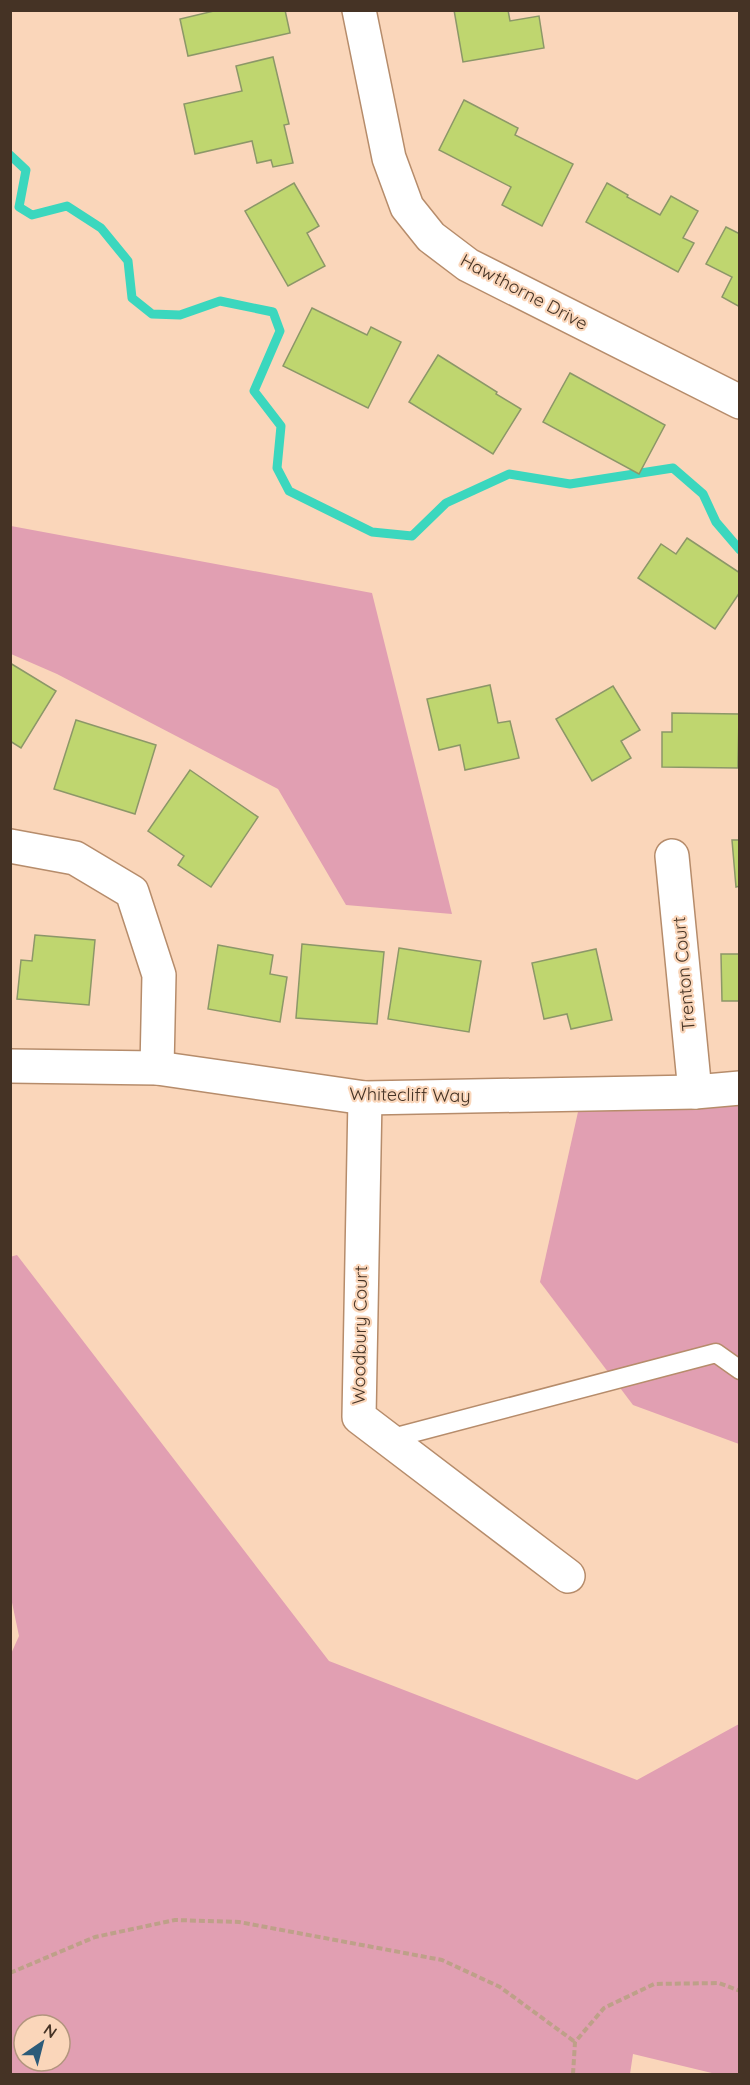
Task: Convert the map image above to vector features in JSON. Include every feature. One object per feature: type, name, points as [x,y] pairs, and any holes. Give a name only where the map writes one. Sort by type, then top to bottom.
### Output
[{"type":"street","name":"Hawthorne Drive","points":[[358,10],[389,158],[407,207],[431,237],[468,265],[740,402]]},
{"type":"street","points":[[10,846],[75,858],[132,892],[159,975],[157,1068]]},
{"type":"street","name":"Trenton Court","points":[[672,856],[695,1092]]},
{"type":"street","name":"Whitecliff Way","points":[[10,1066],[157,1068],[365,1098],[695,1092],[740,1088]]},
{"type":"street","name":"Woodbury Court","points":[[365,1098],[359,1417],[568,1576]]},
{"type":"lane","points":[[389,1439],[716,1353],[740,1370]]},
{"type":"path","points":[[10,1973],[95,1937],[175,1920],[239,1922],[442,1960],[500,1988],[575,2042]]},
{"type":"path","points":[[573,2074],[575,2042],[604,2008],[654,1984],[719,1983],[740,1991]]},
{"type":"shaded area","points":[[11,526],[372,593],[452,914],[346,905],[278,789],[57,674],[11,654]]},
{"type":"shaded area","points":[[739,1088],[739,1444],[633,1405],[540,1282],[582,1094]]},
{"type":"shaded area","points":[[17,1255],[329,1661],[637,1780],[739,1724],[739,2074],[716,2074],[633,2054],[630,2074],[11,2074],[10,1656],[19,1636],[10,1593],[10,1257]]},
{"type":"building","points":[[218,10],[285,10],[290,33],[188,56],[180,19]]},
{"type":"building","points":[[454,10],[508,10],[510,21],[539,16],[544,48],[463,62]]},
{"type":"building","points":[[273,57],[289,124],[284,125],[293,163],[273,167],[271,160],[257,163],[252,141],[195,154],[184,104],[242,91],[236,66]]},
{"type":"building","points":[[464,100],[518,128],[515,135],[573,164],[542,226],[502,205],[511,187],[439,150]]},
{"type":"building","points":[[294,183],[319,226],[307,233],[325,266],[288,286],[245,211]]},
{"type":"building","points":[[607,183],[660,215],[671,196],[698,211],[683,238],[694,243],[678,272],[586,222]]},
{"type":"building","points":[[726,227],[740,234],[740,307],[722,297],[732,277],[706,264]]},
{"type":"building","points":[[312,308],[367,335],[371,327],[401,342],[368,408],[283,366]]},
{"type":"building","points":[[438,355],[521,409],[493,454],[409,402]]},
{"type":"building","points":[[570,373],[665,425],[639,474],[543,422]]},
{"type":"building","points":[[687,538],[740,573],[740,592],[715,629],[638,578],[661,544],[676,554]]},
{"type":"building","points":[[10,663],[56,691],[21,748],[10,741]]},
{"type":"building","points":[[490,685],[498,723],[510,721],[519,758],[465,770],[460,745],[439,750],[427,699]]},
{"type":"building","points":[[613,686],[640,730],[621,741],[631,758],[592,781],[556,719]]},
{"type":"building","points":[[672,713],[739,714],[738,768],[662,767],[662,732],[672,732]]},
{"type":"building","points":[[76,720],[156,745],[135,814],[54,789]]},
{"type":"building","points":[[190,770],[258,817],[211,887],[178,865],[184,856],[148,831]]},
{"type":"building","points":[[732,840],[740,840],[740,886],[736,887]]},
{"type":"building","points":[[35,935],[95,940],[89,1005],[17,999],[21,960],[32,961]]},
{"type":"building","points":[[302,944],[384,952],[377,1024],[296,1018]]},
{"type":"building","points":[[218,945],[273,955],[270,974],[287,977],[280,1022],[208,1009]]},
{"type":"building","points":[[399,948],[481,961],[469,1032],[388,1019]]},
{"type":"building","points":[[596,949],[612,1020],[571,1029],[567,1014],[544,1019],[532,963]]},
{"type":"building","points":[[721,954],[740,954],[740,1001],[722,1001]]},
{"type":"waterway","points":[[10,155],[26,170],[19,207],[32,215],[67,206],[101,228],[128,261],[132,298],[152,314],[180,315],[220,301],[273,312],[280,331],[254,391],[281,426],[277,468],[289,491],[372,532],[412,536],[446,503],[509,474],[570,484],[673,468],[703,494],[716,522],[740,550]]}]
